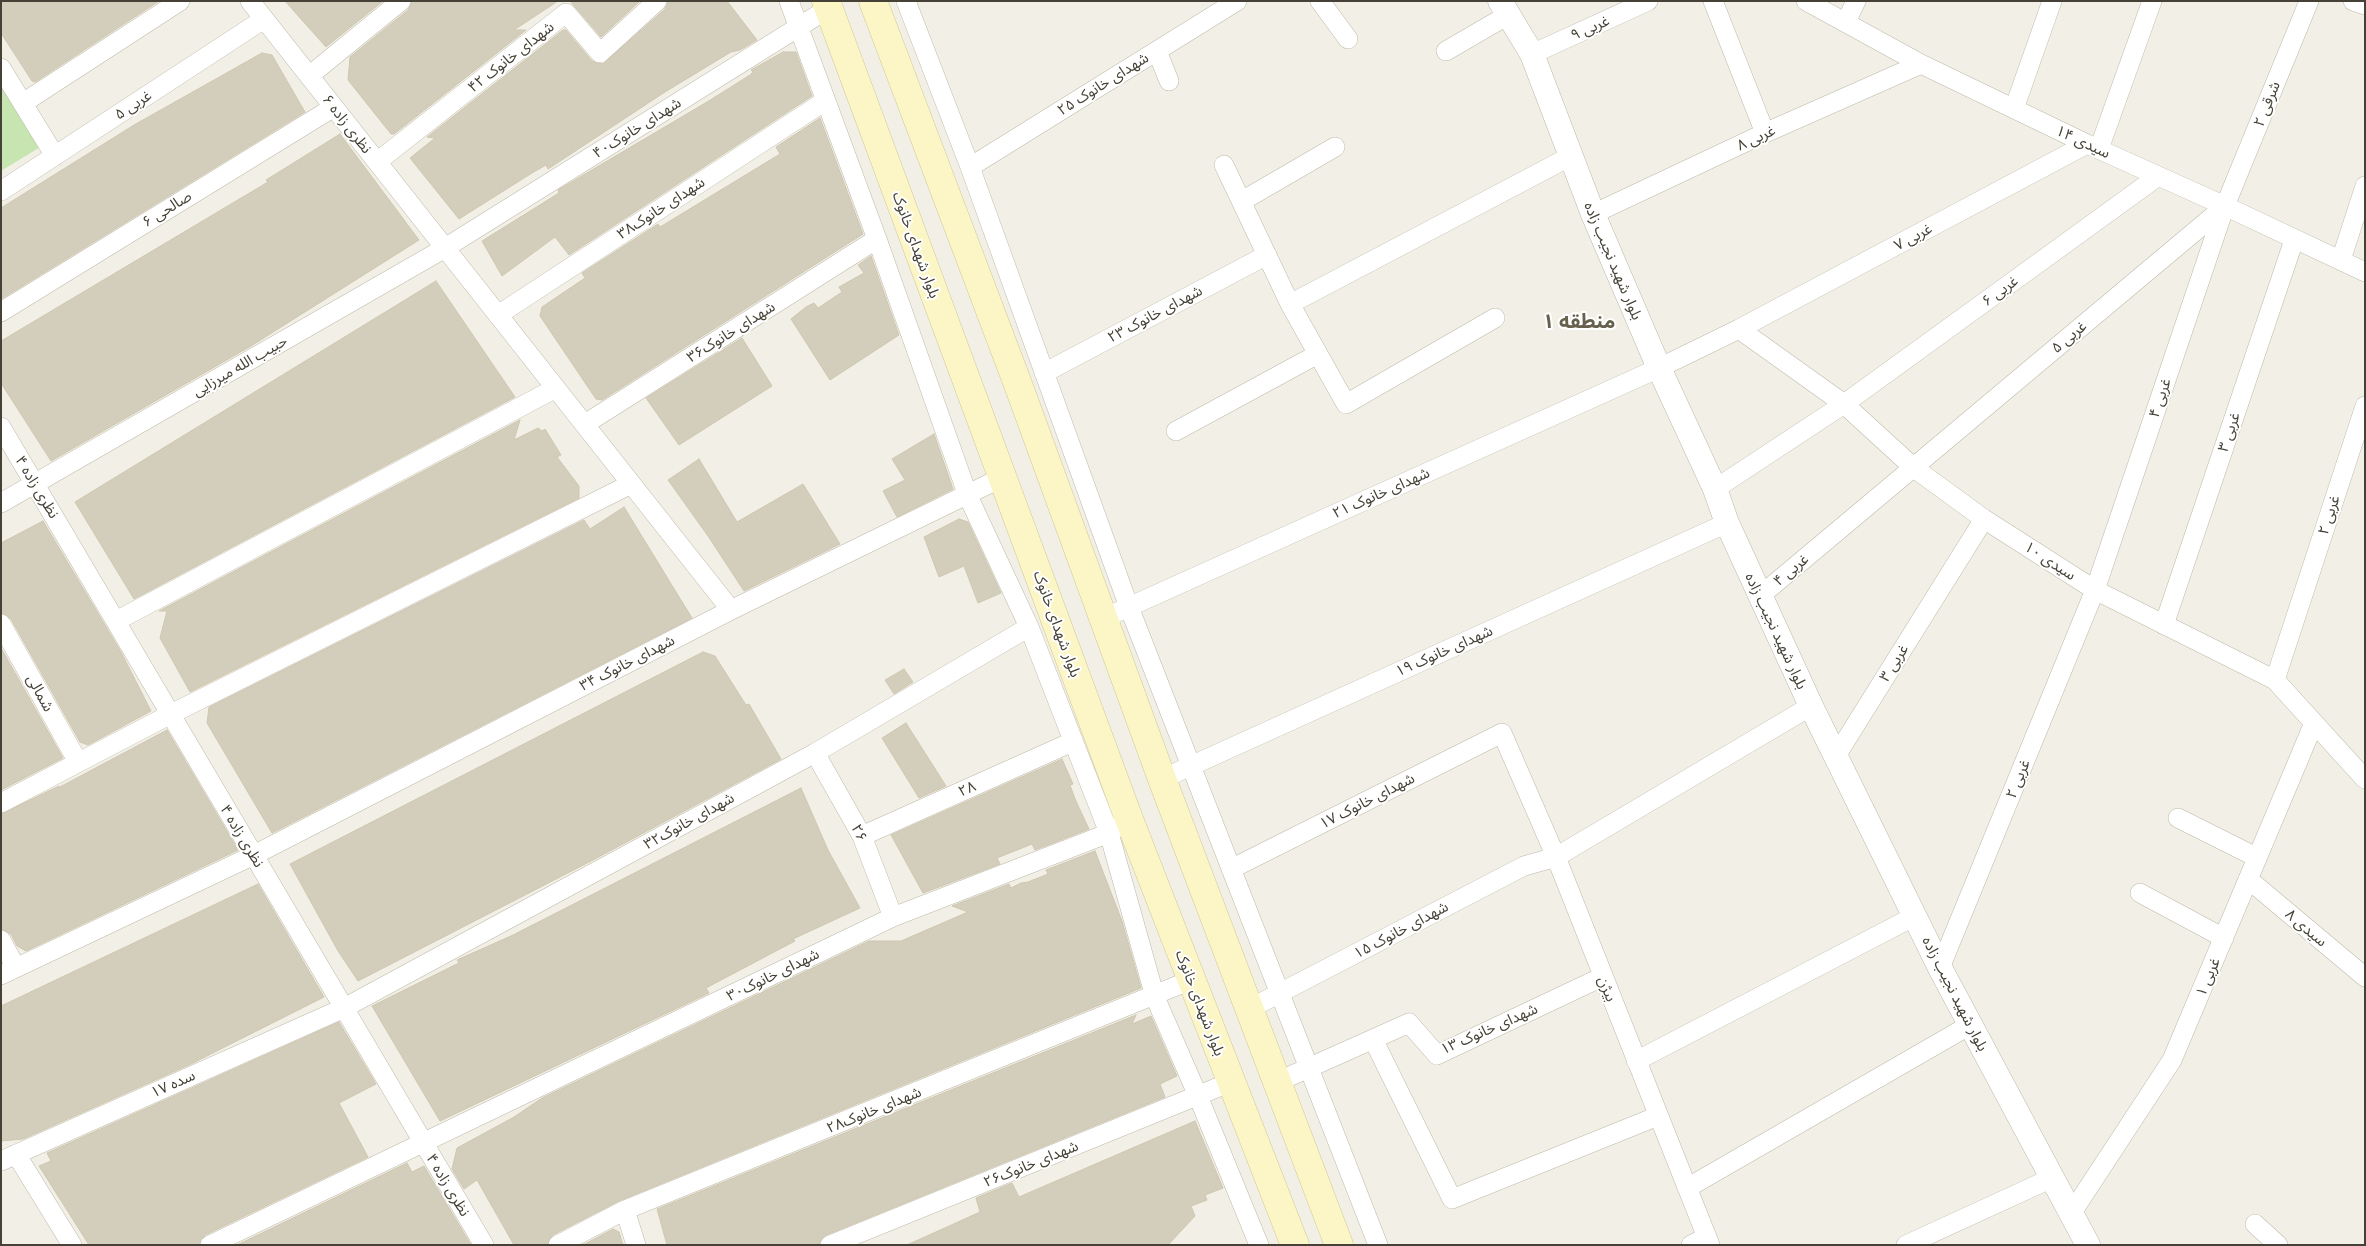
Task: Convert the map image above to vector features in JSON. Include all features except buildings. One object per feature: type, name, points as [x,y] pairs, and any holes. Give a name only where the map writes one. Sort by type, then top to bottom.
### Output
[{"type":"main road","points":[[873,1],[978,278],[1162,779],[1339,1245]]},
{"type":"main road","name":"بلوار شهدای خانوک","points":[[827,5],[1003,477],[1119,826],[1191,980],[1295,1245]]},
{"type":"street","points":[[23,103],[180,1]]},
{"type":"street","name":"نظری زاده ۶","points":[[250,1],[731,610]]},
{"type":"street","points":[[309,76],[400,1]]},
{"type":"street","name":"شهدای خانوک ۴۲","points":[[377,162],[566,13],[600,52],[658,1]]},
{"type":"street","points":[[788,1],[877,239],[968,496],[1029,627],[1072,742],[1119,826],[1155,997],[1259,1245]]},
{"type":"street","points":[[906,1],[970,167],[1128,607],[1192,766],[1378,1245]]},
{"type":"street","name":"شهدای خانوک ۲۵","points":[[970,167],[1237,1]]},
{"type":"street","points":[[1320,1],[1348,39]]},
{"type":"street","name":"غربی ۹","points":[[1532,54],[1648,1]]},
{"type":"street","points":[[1713,1],[1765,133]]},
{"type":"street","name":"سیدی ۱۴","points":[[1806,1],[1921,64],[2157,177],[2225,206],[2365,272]]},
{"type":"street","points":[[1846,22],[1856,1]]},
{"type":"street","points":[[2014,109],[2052,1]]},
{"type":"street","points":[[2093,147],[2152,1]]},
{"type":"street","name":"شرقی ۲","points":[[2225,206],[2309,1]]},
{"type":"street","points":[[2352,1],[2365,5]]},
{"type":"street","name":"شهدای خانوک۴۰","points":[[444,248],[798,27],[827,5]]},
{"type":"street","points":[[1446,51],[1504,8]]},
{"type":"street","name":"بلوار شهید نجیب زاده","points":[[1504,8],[1532,54],[1593,214],[1659,368],[1715,489],[1726,523],[1811,706],[1940,968],[2088,1245]]},
{"type":"street","name":"۵ غربی","points":[[1,191],[264,19]]},
{"type":"street","points":[[889,45],[919,35]]},
{"type":"street","points":[[1157,51],[1169,81]]},
{"type":"street","name":"غربی ۸","points":[[1593,214],[1765,133],[1921,64]]},
{"type":"street","points":[[1,68],[55,156]]},
{"type":"street","name":"شهدای خانوک۳۸","points":[[498,315],[824,101]]},
{"type":"street","name":"۶ صالحی","points":[[1,312],[334,107]]},
{"type":"street","points":[[1242,201],[1335,147]]},
{"type":"street","name":"غربی ۷","points":[[1739,330],[2093,147]]},
{"type":"street","points":[[1290,304],[1571,156]]},
{"type":"street","points":[[1224,164],[1290,304],[1346,404],[1495,318]]},
{"type":"street","name":"غربی ۶","points":[[1844,404],[2157,177]]},
{"type":"street","points":[[2341,260],[2365,186]]},
{"type":"street","name":"غربی ۵","points":[[1914,468],[2225,206]]},
{"type":"street","name":"غربی ۴","points":[[2095,590],[2225,206]]},
{"type":"street","name":"شهدای خانوک۳۶","points":[[584,424],[877,239]]},
{"type":"street","name":"غربی ۳","points":[[2164,625],[2294,240]]},
{"type":"street","name":"حبیب الله میرزایی","points":[[1,503],[444,248]]},
{"type":"street","name":"شهدای خانوک ۲۳","points":[[1044,373],[1267,255]]},
{"type":"street","points":[[978,278],[1006,269]]},
{"type":"street","points":[[1659,368],[1739,330]]},
{"type":"street","name":"سیدی ۱۰","points":[[1739,330],[1844,404],[1914,468],[1984,519],[2095,590],[2275,680],[2365,779]]},
{"type":"street","points":[[1176,431],[1318,354]]},
{"type":"street","name":"شهدای خانوک ۲۱","points":[[1102,618],[1659,368]]},
{"type":"street","points":[[116,621],[556,388]]},
{"type":"street","points":[[1715,489],[1844,404]]},
{"type":"street","name":"غربی ۲","points":[[2275,680],[2365,406]]},
{"type":"street","name":"نظری زاده ۴","points":[[1,427],[484,1245]]},
{"type":"street","name":"غربی ۴","points":[[1760,596],[1914,468]]},
{"type":"street","name":"۳۴ شهدای خانوک","points":[[8,972],[254,855],[731,610],[968,496],[1003,477]]},
{"type":"street","points":[[1,803],[171,714],[631,484]]},
{"type":"street","points":[[1065,514],[1091,504]]},
{"type":"street","name":"غربی ۳","points":[[1836,756],[1984,519]]},
{"type":"street","name":"شهدای خانوک ۱۹","points":[[1162,779],[1726,523]]},
{"type":"street","name":"غربی ۲","points":[[1940,968],[2095,590]]},
{"type":"street","name":"شمالی","points":[[1,624],[78,762]]},
{"type":"street","name":"شهدای خانوک۳۲","points":[[344,1008],[815,753],[1029,627]]},
{"type":"street","name":"شهدای خانوک ۱۵","points":[[1249,1009],[1280,995],[1524,866],[1556,857],[1811,706]]},
{"type":"street","name":"غربی ۱","points":[[2071,1214],[2172,1060],[2314,723]]},
{"type":"street","name":"بیژن","points":[[1502,733],[1556,857],[1687,1188],[1703,1242]]},
{"type":"street","name":"شهدای خانوک ۱۷","points":[[1231,869],[1502,733]]},
{"type":"street","name":"۲۸","points":[[862,836],[1072,742]]},
{"type":"street","name":"۲۶","points":[[815,753],[862,836],[893,917]]},
{"type":"street","points":[[2178,818],[2256,857]]},
{"type":"street","name":"شهدای خانوک۳۰","points":[[210,1245],[893,917],[1119,826]]},
{"type":"street","name":"سیدی ۸","points":[[2248,879],[2365,976]]},
{"type":"street","points":[[2140,893],[2224,938]]},
{"type":"street","points":[[1636,1061],[1915,916]]},
{"type":"street","points":[[1,940],[8,972]]},
{"type":"street","name":"شهدای خانوک ۱۳","points":[[1277,1082],[1409,1022],[1437,1055],[1602,977]]},
{"type":"street","name":"شهدای خانوک۲۸","points":[[558,1245],[625,1210],[1155,997],[1191,980]]},
{"type":"street","name":"سده ۱۷","points":[[9,1157],[344,1008]]},
{"type":"street","points":[[1687,1188],[1970,1025]]},
{"type":"street","points":[[1373,1039],[1452,1199],[1658,1116]]},
{"type":"street","name":"شهدای خانوک۲۶","points":[[830,1245],[1231,1082]]},
{"type":"street","points":[[9,1157],[72,1245]]},
{"type":"street","points":[[1906,1245],[2052,1178]]},
{"type":"street","points":[[625,1210],[636,1245]]},
{"type":"street","points":[[2256,1224],[2278,1245]]},
{"type":"green space","points":[[1,79],[42,146],[1,171]]},
{"type":"district","name":"منطقه ۱","points":[[1579,322]]}]
